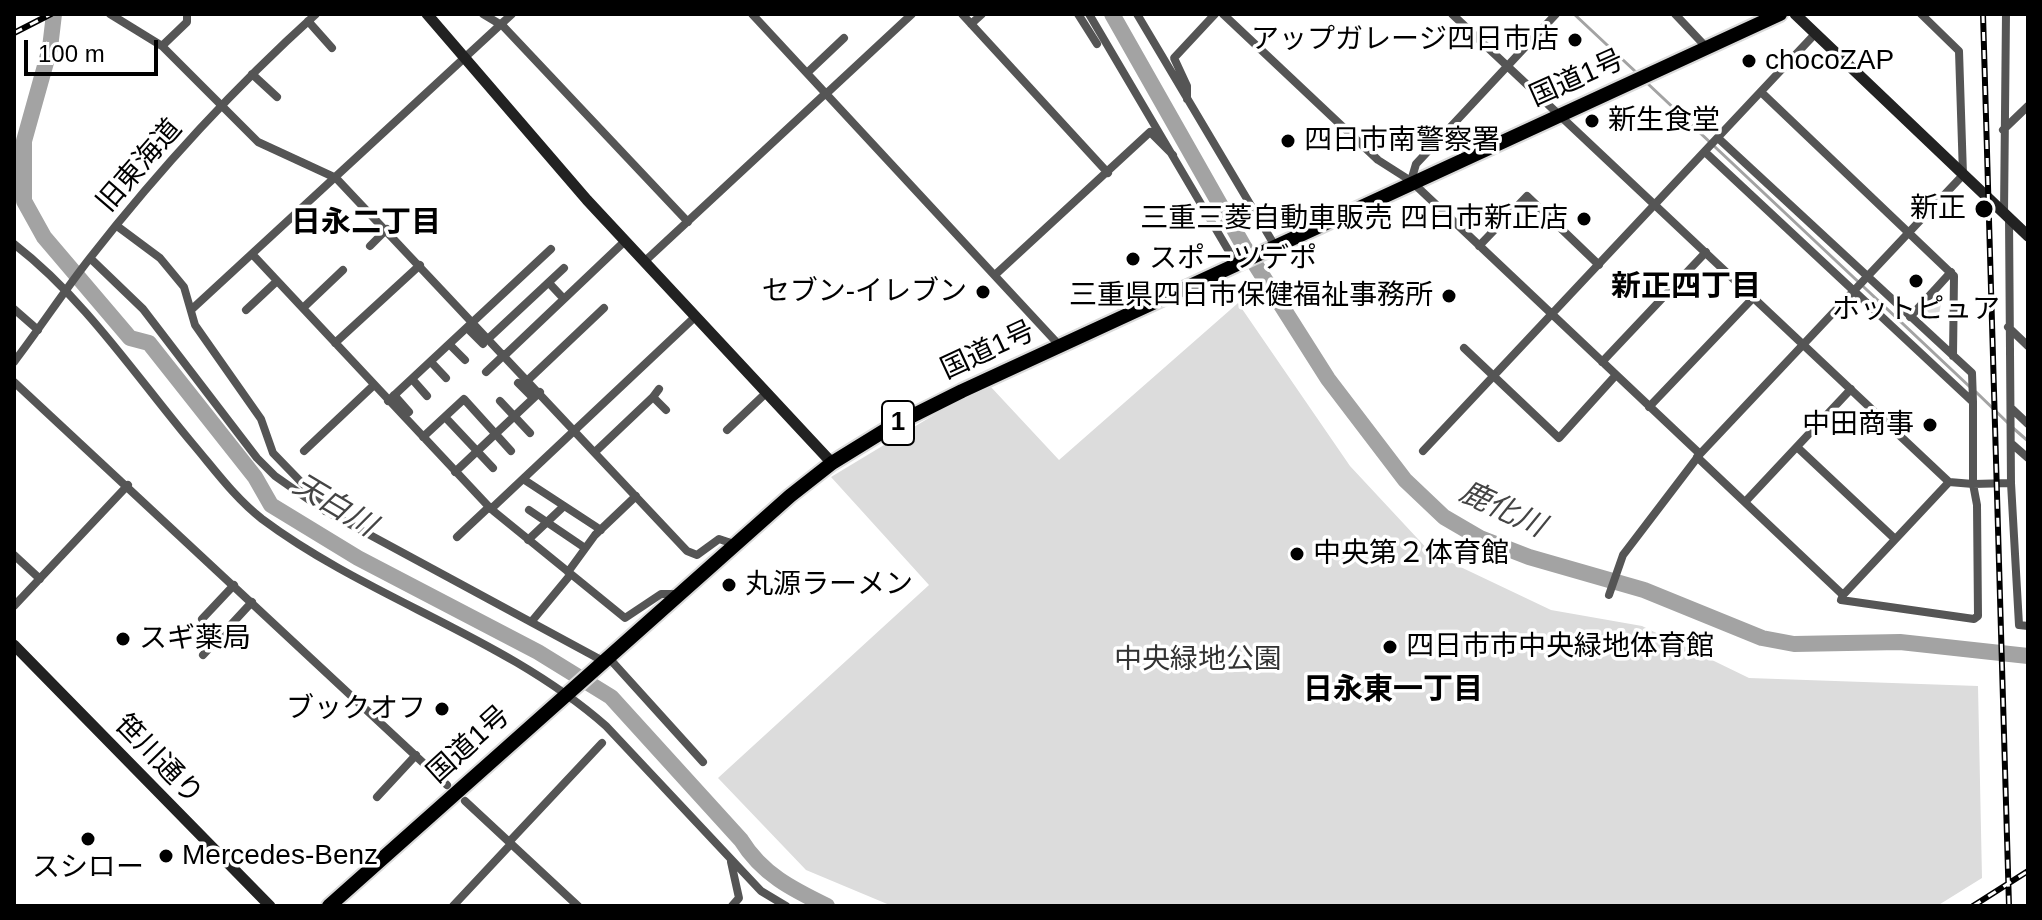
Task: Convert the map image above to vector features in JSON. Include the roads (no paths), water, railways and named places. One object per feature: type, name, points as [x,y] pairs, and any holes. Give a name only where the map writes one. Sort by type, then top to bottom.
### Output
[{"type":"highway","name":"国道1号","points":[[329,906],[677,594],[832,463],[925,409],[1411,181],[1780,14]]},
{"type":"street","points":[[110,14],[162,46],[258,142],[336,178],[420,265],[470,325],[505,355],[528,380],[536,395]]},
{"type":"street","points":[[162,46],[187,22],[187,14]]},
{"type":"street","points":[[427,14],[625,241],[832,463]]},
{"type":"street","points":[[483,14],[501,24],[688,222]]},
{"type":"street","points":[[191,310],[512,14]]},
{"type":"street","points":[[752,14],[1060,346]]},
{"type":"street","points":[[644,262],[912,14]]},
{"type":"street","points":[[962,14],[1108,173]]},
{"type":"street","points":[[971,24],[982,14]]},
{"type":"street","points":[[1078,14],[1097,44]]},
{"type":"street","points":[[1089,14],[1239,264]]},
{"type":"street","points":[[1137,14],[1275,246]]},
{"type":"street","points":[[1187,99],[1187,86],[1174,58],[1215,14]]},
{"type":"street","points":[[1223,14],[1378,160],[1411,181],[1843,595]]},
{"type":"street","points":[[1452,14],[1949,482],[2011,483]]},
{"type":"street","points":[[1411,181],[1416,164],[1556,14]]},
{"type":"street","points":[[1675,14],[1707,48]]},
{"type":"street","points":[[1795,14],[2028,236]]},
{"type":"street","points":[[1609,595],[1623,560],[1640,531],[1698,456],[1963,175],[1959,51],[1921,14]]},
{"type":"street","points":[[2006,14],[2003,130],[2011,483],[2019,625],[2028,626]]},
{"type":"street","points":[[312,17],[332,48]]},
{"type":"street","name":"旧東海道","points":[[14,362],[117,226],[221,107],[312,17]]},
{"type":"street","points":[[1423,451],[1814,35]]},
{"type":"street","points":[[807,73],[844,38]]},
{"type":"street","points":[[252,74],[277,97]]},
{"type":"street","points":[[1761,92],[1954,276],[1953,356]]},
{"type":"street","points":[[2003,130],[2028,107]]},
{"type":"street","points":[[996,274],[1150,132],[1166,151],[1177,157]]},
{"type":"street","points":[[1717,139],[1972,373],[1978,616],[1974,619],[1841,600],[1949,482]]},
{"type":"street","points":[[1706,151],[1972,401]]},
{"type":"street","points":[[1479,246],[1527,196],[1599,265]]},
{"type":"street","points":[[117,226],[172,272],[188,293],[195,325],[261,419],[279,462],[333,515]]},
{"type":"street","points":[[370,246],[387,229]]},
{"type":"street","points":[[486,372],[625,241]]},
{"type":"street","points":[[14,244],[68,288],[233,495],[264,520],[363,582],[466,635],[565,694],[606,726],[761,891],[786,906]]},
{"type":"street","points":[[391,398],[551,249]]},
{"type":"street","points":[[1602,362],[1706,252]]},
{"type":"street","points":[[253,255],[374,385],[409,412]]},
{"type":"street","points":[[90,259],[143,309],[257,458],[298,494],[606,659],[703,762]]},
{"type":"street","points":[[335,343],[420,265]]},
{"type":"street","points":[[486,341],[564,268]]},
{"type":"street","points":[[303,308],[343,270]]},
{"type":"street","points":[[1910,317],[1951,272]]},
{"type":"street","points":[[246,310],[277,281]]},
{"type":"street","points":[[549,283],[564,299]]},
{"type":"street","points":[[1649,407],[1754,297]]},
{"type":"street","points":[[528,380],[604,308]]},
{"type":"street","points":[[14,309],[38,330]]},
{"type":"street","points":[[457,537],[696,316]]},
{"type":"street","points":[[2008,327],[2028,346]]},
{"type":"street","points":[[449,344],[465,360]]},
{"type":"street","points":[[1464,348],[1559,438],[1616,375]]},
{"type":"street","points":[[431,362],[446,378]]},
{"type":"street","points":[[412,379],[427,396]]},
{"type":"street","points":[[14,382],[447,785]]},
{"type":"street","points":[[518,383],[575,430],[692,554],[702,552],[719,539],[734,544]]},
{"type":"street","points":[[304,451],[374,385]]},
{"type":"street","points":[[1745,502],[1851,389]]},
{"type":"street","points":[[595,452],[656,393],[666,410]]},
{"type":"street","points":[[727,430],[766,393]]},
{"type":"street","points":[[455,472],[536,395]]},
{"type":"street","points":[[391,398],[490,508],[625,618],[661,594],[677,594]]},
{"type":"street","points":[[423,437],[464,399],[511,451]]},
{"type":"street","points":[[500,401],[530,433]]},
{"type":"street","points":[[2011,412],[2028,424]]},
{"type":"street","points":[[445,417],[493,468]]},
{"type":"street","points":[[2012,442],[2028,458]]},
{"type":"street","points":[[1797,447],[1895,539]]},
{"type":"street","points":[[523,479],[601,530]]},
{"type":"street","points":[[14,606],[128,485]]},
{"type":"street","points":[[532,621],[570,573],[585,548],[636,496]]},
{"type":"street","points":[[528,540],[564,506]]},
{"type":"street","points":[[529,510],[585,548]]},
{"type":"street","points":[[14,555],[40,579]]},
{"type":"street","points":[[202,619],[234,585]]},
{"type":"street","points":[[2018,594],[2028,594]]},
{"type":"street","points":[[203,655],[252,602]]},
{"type":"street","name":"笹川通り","points":[[14,645],[270,906]]},
{"type":"street","points":[[453,906],[602,743]]},
{"type":"street","points":[[377,797],[416,755]]},
{"type":"street","points":[[465,801],[578,906]]},
{"type":"street","points":[[731,861],[739,892],[739,898],[732,906]]},
{"type":"waterway","name":"天白川","points":[[54,14],[50,48],[24,141],[24,201],[44,237],[130,338],[149,343],[255,477],[271,505],[358,558],[538,652],[611,697],[758,862],[790,887],[827,906]]},
{"type":"waterway","name":"鹿化川","points":[[1112,14],[1243,245],[1328,379],[1405,480],[1444,517],[1480,538],[1529,557],[1644,590],[1762,638],[1794,644],[1900,642],[2028,656]]},
{"type":"waterway","points":[[1574,14],[1638,74]]},
{"type":"waterway","points":[[1646,82],[1970,387]]},
{"type":"waterway","points":[[1976,392],[2008,423]]},
{"type":"waterway","points":[[2013,428],[2028,441]]},
{"type":"railway","points":[[14,33],[51,14]]},
{"type":"railway","points":[[1983,14],[2009,906]]},
{"type":"railway","points":[[1973,906],[2028,871]]},
{"type":"place","name":"アップガレージ四日市店","points":[[1575,40]]},
{"type":"place","name":"chocoZAP","points":[[1749,61]]},
{"type":"place","name":"新生食堂","points":[[1592,121]]},
{"type":"place","name":"四日市南警察署","points":[[1288,141]]},
{"type":"place","name":"新正","points":[[1984,209]]},
{"type":"place","name":"三重三菱自動車販売 四日市新正店","points":[[1584,219]]},
{"type":"place","name":"スポーツデポ","points":[[1133,259]]},
{"type":"place","name":"ホットピュア","points":[[1916,281]]},
{"type":"place","name":"セブン-イレブン","points":[[983,292]]},
{"type":"place","name":"三重県四日市保健福祉事務所","points":[[1449,296]]},
{"type":"place","name":"中田商事","points":[[1930,425]]},
{"type":"place","name":"中央第２体育館","points":[[1297,554]]},
{"type":"place","name":"丸源ラーメン","points":[[729,585]]},
{"type":"place","name":"スギ薬局","points":[[123,639]]},
{"type":"place","name":"四日市市中央緑地体育館","points":[[1390,647]]},
{"type":"place","name":"ブックオフ","points":[[442,709]]},
{"type":"place","name":"スシロー","points":[[88,839]]},
{"type":"place","name":"Mercedes-Benz","points":[[166,856]]},
{"type":"district","name":"日永二丁目","points":[[366,224]]},
{"type":"district","name":"新正四丁目","points":[[1686,288]]},
{"type":"district","name":"日永東一丁目","points":[[1393,691]]},
{"type":"park label","name":"中央緑地公園","points":[[1198,660]]}]
